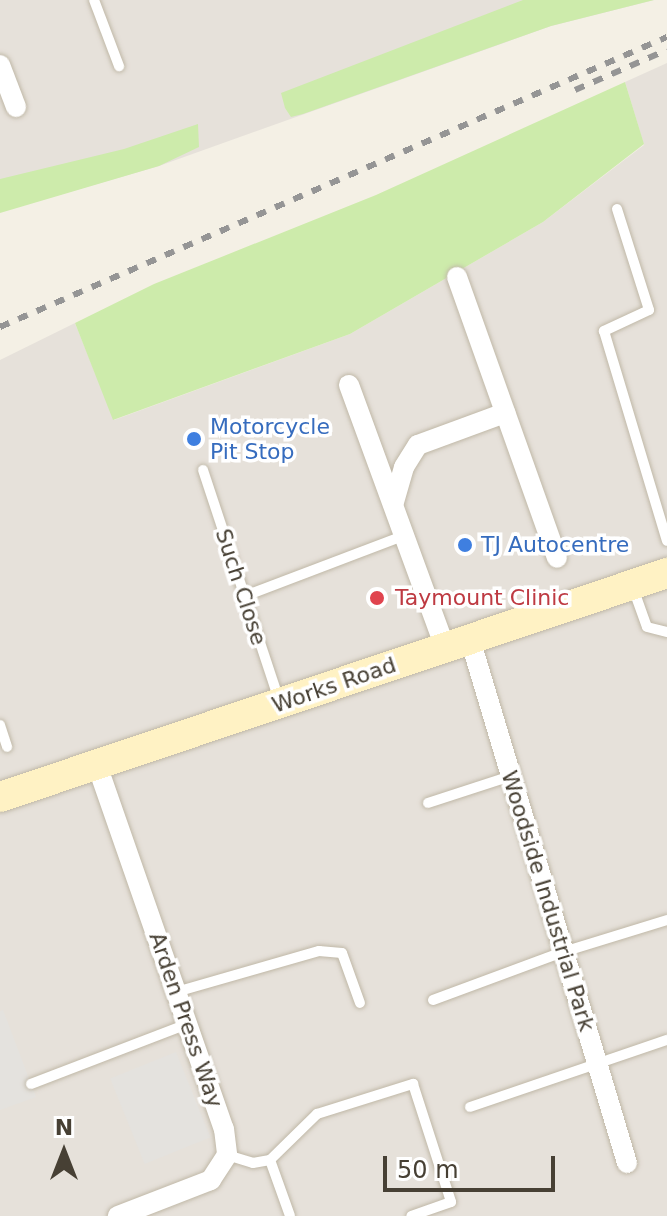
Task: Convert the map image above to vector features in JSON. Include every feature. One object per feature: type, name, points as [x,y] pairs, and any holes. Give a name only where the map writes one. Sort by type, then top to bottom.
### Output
[{"type":"street","points":[[0,65],[16,107]]},
{"type":"street","points":[[457,277],[557,558]]},
{"type":"street","points":[[349,385],[406,535],[458,643]]},
{"type":"street","points":[[394,502],[404,467],[418,445],[505,413]]},
{"type":"street","name":"Works Road","points":[[0,797],[667,573]]},
{"type":"street","name":"Woodside Industrial Park","points":[[458,643],[511,776],[627,1163]]},
{"type":"street","name":"Arden Press Way","points":[[97,765],[224,1129],[227,1155]]},
{"type":"street","points":[[118,1216],[211,1180],[227,1155]]},
{"type":"lane","points":[[94,0],[119,66]]},
{"type":"lane","points":[[617,209],[649,310],[604,331],[667,541]]},
{"type":"lane","name":"Such Close","points":[[203,470],[279,703]]},
{"type":"lane","points":[[245,596],[406,535]]},
{"type":"lane","points":[[632,585],[647,627],[667,632]]},
{"type":"lane","points":[[0,725],[7,747]]},
{"type":"lane","points":[[428,803],[511,776]]},
{"type":"lane","points":[[433,1000],[563,952],[667,920]]},
{"type":"lane","points":[[176,992],[319,951],[342,953],[360,1003]]},
{"type":"lane","points":[[31,1084],[187,1024]]},
{"type":"lane","points":[[470,1107],[667,1040]]},
{"type":"lane","points":[[227,1155],[253,1163],[270,1160],[317,1114],[413,1084],[451,1202],[411,1216]]},
{"type":"lane","points":[[270,1160],[290,1216]]},
{"type":"shaded area","points":[[0,0],[654,0],[551,26],[159,166],[0,212]]},
{"type":"shaded area","points":[[667,63],[667,1216],[0,1216],[0,360],[75,323],[114,420],[350,334],[543,222],[644,145],[625,82]]},
{"type":"shaded area","points":[[3,1010],[36,1097],[0,1110],[0,1011]]},
{"type":"shaded area","points":[[176,1052],[210,1137],[145,1164],[110,1079]]},
{"type":"green space","points":[[523,0],[654,0],[551,26],[303,114],[291,117],[285,108],[281,93]]},
{"type":"green space","points":[[625,82],[644,144],[543,222],[350,334],[113,420],[75,323],[154,284],[376,195]]},
{"type":"green space","points":[[198,124],[199,147],[159,166],[0,213],[0,179],[124,149]]},
{"type":"railway","points":[[0,327],[667,37]]},
{"type":"railway","points":[[575,90],[667,50]]},
{"type":"place","name":"Motorcycle Pit Stop","points":[[194,439]]},
{"type":"place","name":"TJ Autocentre","points":[[465,545]]},
{"type":"place","name":"Taymount Clinic","points":[[377,598]]}]
